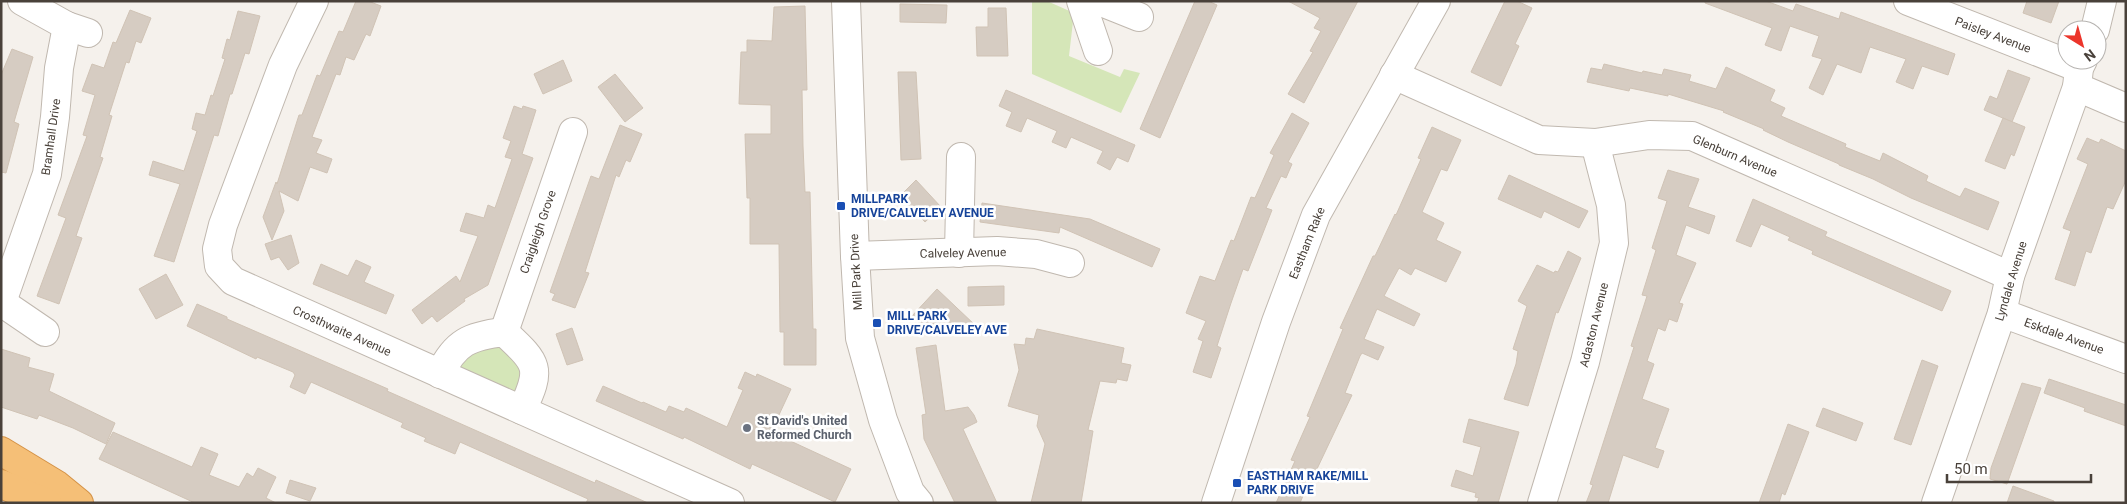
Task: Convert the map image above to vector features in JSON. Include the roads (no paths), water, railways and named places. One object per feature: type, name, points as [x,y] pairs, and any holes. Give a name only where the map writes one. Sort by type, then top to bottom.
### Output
[{"type":"highway","points":[[1,452],[57,485],[79,503]]},
{"type":"highway","points":[[1,484],[47,503]]},
{"type":"street","name":"Bramhall Drive","points":[[1,302],[46,174],[55,117],[59,68],[77,30],[22,1]]},
{"type":"street","name":"Crosthwaite Avenue","points":[[314,1],[283,64],[224,225],[217,249],[219,266],[233,281],[730,503]]},
{"type":"street","name":"Mill Park Drive","points":[[846,1],[855,256],[860,338],[883,420],[910,499]]},
{"type":"street","points":[[1081,1],[1098,51]]},
{"type":"street","points":[[1099,1],[1139,17]]},
{"type":"street","name":"Eastham Rake","points":[[1216,503],[1276,322],[1316,215],[1436,1]]},
{"type":"street","name":"Paisley Avenue","points":[[1908,1],[2080,72],[2126,108]]},
{"type":"street","points":[[2097,20],[2102,1]]},
{"type":"street","name":"Lyndale Avenue","points":[[1936,503],[2002,313],[2010,276],[2080,72]]},
{"type":"street","name":"Glenburn Avenue","points":[[1394,75],[1540,140],[1595,143],[1649,135],[1692,136],[2010,276]]},
{"type":"street","name":"Craigleigh Grove","points":[[504,332],[572,132]]},
{"type":"street","name":"Adaston Avenue","points":[[1542,503],[1585,362],[1614,243],[1611,205],[1595,143]]},
{"type":"street","points":[[959,252],[961,157]]},
{"type":"street","name":"Calveley Avenue","points":[[855,256],[996,251],[1036,254],[1070,263]]},
{"type":"street","points":[[1,302],[45,332]]},
{"type":"street","name":"Eskdale Avenue","points":[[2002,313],[2126,359]]},
{"type":"street","points":[[440,374],[445,362],[466,340],[486,334],[504,332],[527,354],[534,368],[534,386],[522,410]]},
{"type":"place","name":"MILLPARK DRIVE/CALVELEY AVENUE","points":[[841,206]]},
{"type":"place","name":"MILL PARK DRIVE/CALVELEY AVE","points":[[877,323]]},
{"type":"place","name":"St David's United Reformed Church","points":[[747,428]]},
{"type":"place","name":"EASTHAM RAKE/MILL PARK DRIVE","points":[[1237,483]]}]
